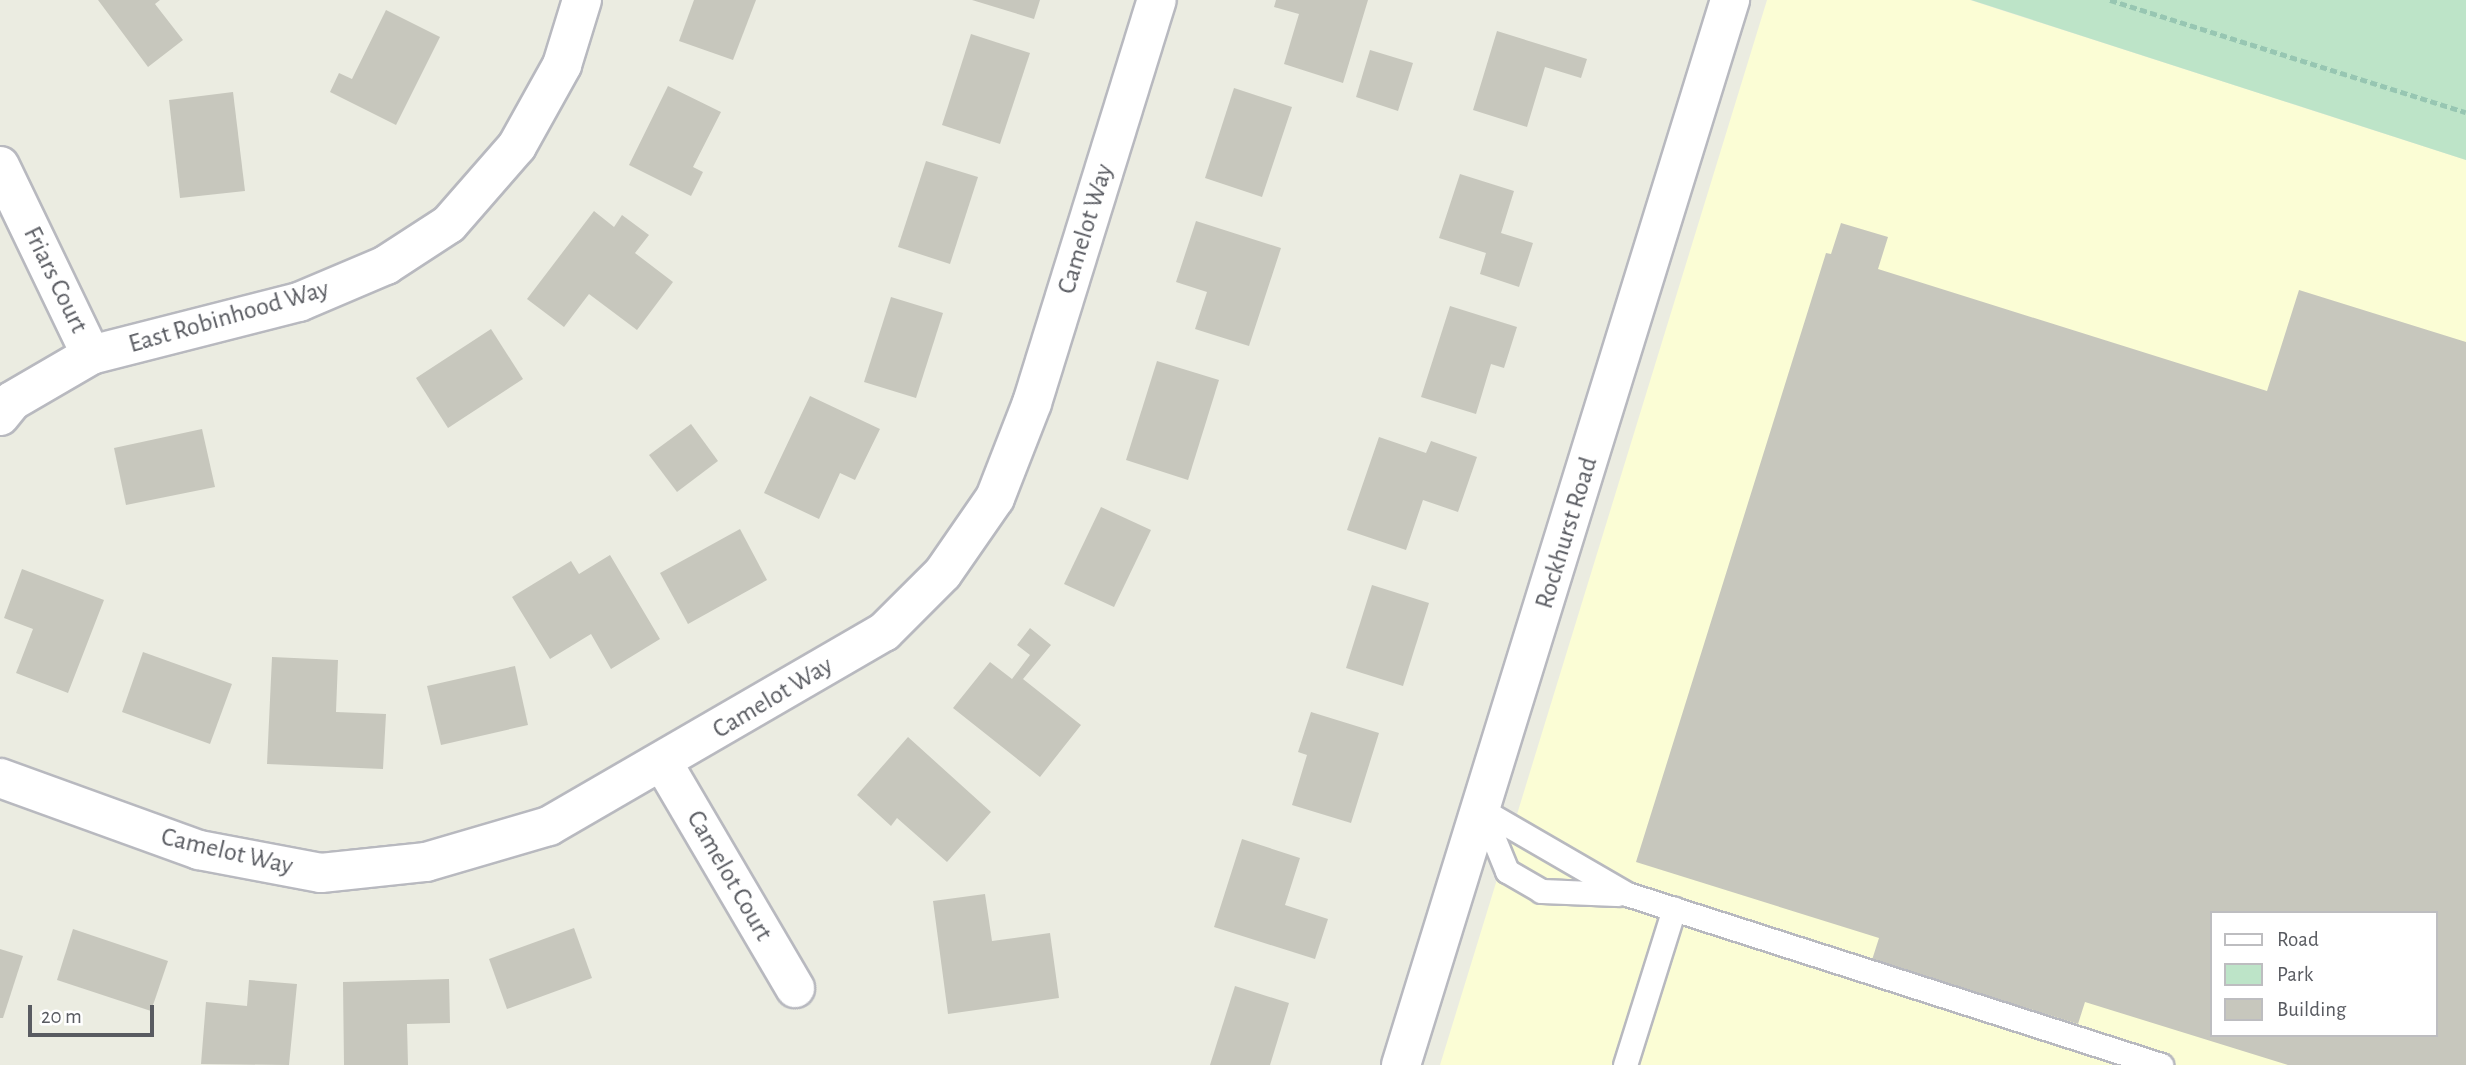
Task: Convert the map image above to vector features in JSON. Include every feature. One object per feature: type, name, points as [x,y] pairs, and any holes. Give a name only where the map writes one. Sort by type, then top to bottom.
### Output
[{"type":"street","name":"East Robinhood Way","points":[[0,416],[12,401],[91,355],[299,302],[386,265],[449,224],[517,146],[562,65],[582,0]]},
{"type":"street","name":"Camelot Way","points":[[0,778],[199,850],[321,873],[426,862],[549,826],[663,763],[884,632],[943,573],[995,498],[1032,403],[1157,0]]},
{"type":"street","name":"Rockhurst Road","points":[[1401,1065],[1482,810],[1730,0]]},
{"type":"street","name":"Friars Court","points":[[0,166],[91,355]]},
{"type":"street","name":"Camelot Court","points":[[663,763],[795,988]]},
{"type":"lane","points":[[1482,810],[1507,871],[1541,891],[1627,894]]},
{"type":"lane","points":[[1482,810],[1627,894],[2161,1065]]},
{"type":"lane","points":[[1625,1065],[1674,909]]},
{"type":"path","points":[[2110,0],[2466,113]]},
{"type":"shaded area","points":[[1767,0],[1970,0],[2466,160],[2466,1065],[1440,1065]]},
{"type":"green space","points":[[1971,0],[2466,0],[2466,160]]},
{"type":"building","points":[[98,0],[160,0],[155,4],[183,40],[148,67]]},
{"type":"building","points":[[694,0],[756,0],[733,60],[679,41]]},
{"type":"building","points":[[972,0],[1040,0],[1034,19]]},
{"type":"building","points":[[1276,0],[1368,0],[1343,83],[1284,64],[1299,14],[1274,7]]},
{"type":"building","points":[[386,10],[440,37],[396,125],[330,92],[339,73],[352,79]]},
{"type":"building","points":[[1497,31],[1587,59],[1581,78],[1545,67],[1527,127],[1473,110]]},
{"type":"building","points":[[971,34],[1030,53],[1000,144],[942,125]]},
{"type":"building","points":[[1370,50],[1413,63],[1398,111],[1356,97]]},
{"type":"building","points":[[668,86],[721,112],[693,167],[703,172],[691,196],[629,165]]},
{"type":"building","points":[[1234,88],[1292,107],[1262,197],[1205,178]]},
{"type":"building","points":[[233,92],[245,191],[180,198],[169,100]]},
{"type":"building","points":[[926,161],[978,177],[950,264],[898,247]]},
{"type":"building","points":[[1460,174],[1514,191],[1501,233],[1533,243],[1519,287],[1480,274],[1486,253],[1439,238]]},
{"type":"building","points":[[594,211],[614,227],[622,215],[649,235],[635,253],[673,282],[637,330],[589,294],[564,327],[527,299]]},
{"type":"building","points":[[1196,221],[1281,248],[1249,346],[1195,329],[1207,292],[1176,282]]},
{"type":"building","points":[[1841,223],[1888,237],[1878,269],[2267,391],[2299,290],[2466,342],[2466,1065],[2288,1065],[2085,1002],[2078,1024],[1872,960],[1879,938],[1636,862],[1826,253],[1831,254]]},
{"type":"building","points":[[891,297],[943,313],[916,398],[864,382]]},
{"type":"building","points":[[1450,306],[1517,327],[1504,368],[1491,364],[1476,414],[1421,397]]},
{"type":"building","points":[[491,329],[523,379],[448,428],[416,378]]},
{"type":"building","points":[[1157,361],[1219,380],[1188,480],[1126,460]]},
{"type":"building","points":[[810,396],[880,429],[855,480],[840,473],[819,519],[764,493]]},
{"type":"building","points":[[691,424],[718,461],[677,492],[649,455]]},
{"type":"building","points":[[202,429],[215,487],[126,505],[114,448]]},
{"type":"building","points":[[1379,437],[1426,453],[1431,441],[1477,457],[1458,512],[1423,500],[1406,550],[1347,530]]},
{"type":"building","points":[[1101,507],[1151,530],[1114,607],[1064,584]]},
{"type":"building","points":[[740,529],[767,580],[688,624],[660,573]]},
{"type":"building","points":[[610,555],[660,639],[611,669],[591,634],[550,659],[512,597],[571,561],[579,574]]},
{"type":"building","points":[[22,569],[104,600],[68,693],[16,673],[33,629],[4,618]]},
{"type":"building","points":[[1372,585],[1429,603],[1403,686],[1346,668]]},
{"type":"building","points":[[1030,628],[1051,645],[1023,679],[1081,725],[1040,777],[953,708],[990,662],[1012,679],[1030,655],[1017,645]]},
{"type":"building","points":[[143,652],[232,684],[210,744],[122,712]]},
{"type":"building","points":[[272,657],[338,660],[336,712],[386,714],[383,769],[267,764]]},
{"type":"building","points":[[515,666],[528,725],[441,745],[427,686]]},
{"type":"building","points":[[1311,712],[1379,733],[1351,823],[1292,805],[1307,755],[1298,752]]},
{"type":"building","points":[[908,737],[991,812],[947,862],[897,818],[891,826],[857,795]]},
{"type":"building","points":[[1242,839],[1300,858],[1285,905],[1328,919],[1315,959],[1214,927]]},
{"type":"building","points":[[985,894],[992,941],[1050,933],[1059,998],[948,1014],[933,901]]},
{"type":"building","points":[[574,928],[592,978],[507,1009],[489,959]]},
{"type":"building","points":[[73,929],[168,961],[151,1011],[57,980]]},
{"type":"building","points":[[0,949],[23,956],[3,1018],[0,1018]]},
{"type":"building","points":[[449,979],[450,1023],[407,1024],[408,1065],[344,1065],[343,982]]},
{"type":"building","points":[[249,980],[297,984],[289,1065],[201,1064],[206,1002],[247,1006]]},
{"type":"building","points":[[1235,986],[1289,1003],[1270,1065],[1210,1065]]}]
